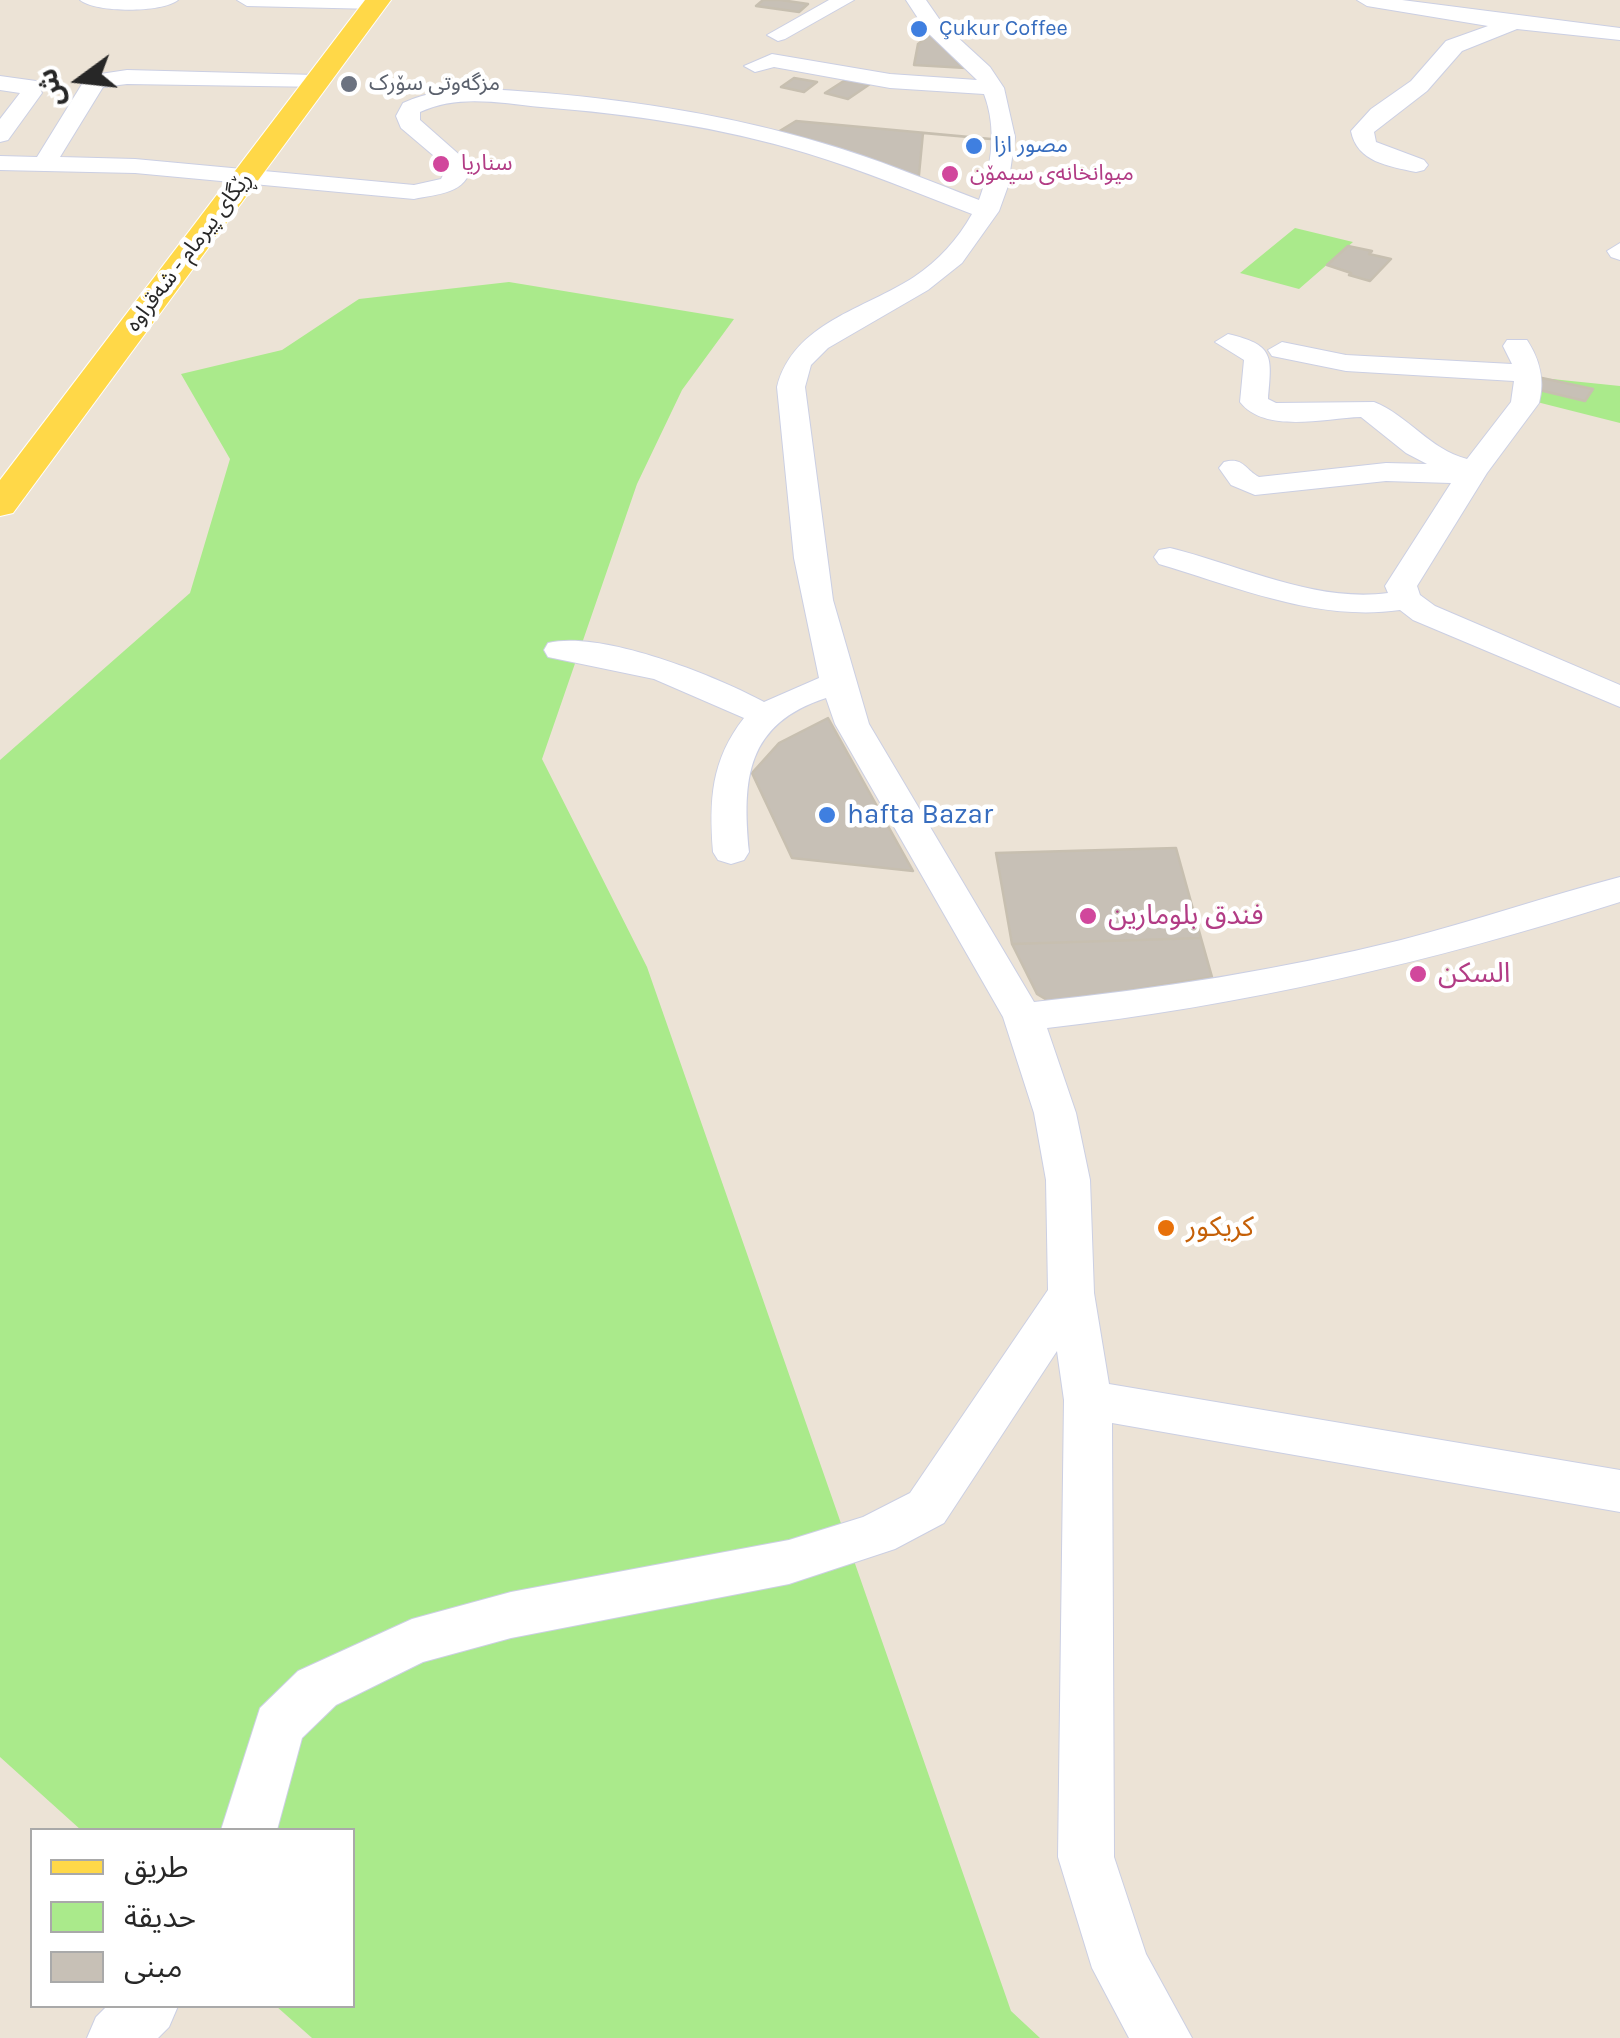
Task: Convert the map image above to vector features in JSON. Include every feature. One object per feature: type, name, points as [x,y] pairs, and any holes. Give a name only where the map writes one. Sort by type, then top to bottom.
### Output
[{"type":"main road","name":"ڕێگای پیرمام - شەقراوە","points":[[0,505],[377,2]]},
{"type":"street","points":[[90,0],[128,4],[168,0]]},
{"type":"street","points":[[247,0],[377,2]]},
{"type":"street","points":[[778,34],[844,0]]},
{"type":"street","points":[[916,0],[930,25],[978,67],[993,88],[1002,126],[1002,175],[987,212],[968,241],[940,270],[814,346],[798,362],[791,387],[808,552],[836,684],[852,724],[1023,1017],[1055,1113],[1068,1180],[1071,1293],[1088,1400],[1086,1857],[1121,1968],[1162,2038]]},
{"type":"street","points":[[1367,0],[1620,34]]},
{"type":"street","points":[[1485,0],[1506,21]]},
{"type":"street","points":[[1416,165],[1371,150],[1364,144],[1362,131],[1419,86],[1454,46],[1506,21]]},
{"type":"street","points":[[755,66],[772,60],[890,82],[993,88]]},
{"type":"street","points":[[44,164],[95,81],[126,77],[316,82]]},
{"type":"street","points":[[0,83],[28,86],[30,93],[0,134]]},
{"type":"street","points":[[0,163],[135,166],[390,192],[434,189],[458,176],[459,166],[409,123],[411,108],[446,97],[502,96],[585,103],[789,140],[987,212]]},
{"type":"street","points":[[1228,342],[1250,349],[1258,359],[1254,402],[1260,409],[1271,412],[1364,408],[1379,414],[1416,447],[1473,473]]},
{"type":"street","points":[[1282,350],[1346,363],[1521,359],[1530,389],[1524,403],[1400,586],[1406,600],[1424,613],[1620,698]]},
{"type":"street","points":[[1234,468],[1241,479],[1255,486],[1386,472],[1473,473]]},
{"type":"street","points":[[1170,558],[1302,596],[1362,606],[1406,600]]},
{"type":"street","points":[[560,650],[587,652],[662,672],[735,699],[765,716]]},
{"type":"street","points":[[732,852],[726,814],[731,763],[765,716],[794,695],[836,684]]},
{"type":"street","points":[[1023,1017],[1214,995],[1343,968],[1500,928],[1620,889]]},
{"type":"street","points":[[249,1828],[279,1724],[317,1688],[396,1650],[511,1615],[789,1562],[877,1534],[927,1508],[1071,1293]]},
{"type":"street","points":[[1088,1400],[1620,1490]]},
{"type":"street","points":[[116,2038],[146,2008]]},
{"type":"green space","points":[[1295,228],[1353,242],[1299,289],[1240,273]]},
{"type":"green space","points":[[509,282],[734,319],[682,390],[637,484],[542,759],[647,967],[1011,2011],[1040,2038],[312,2038],[278,2008],[355,2008],[355,1828],[79,1828],[0,1757],[0,760],[190,593],[230,459],[181,374],[282,350],[359,299]]},
{"type":"green space","points":[[1542,378],[1620,386],[1620,423],[1529,400]]},
{"type":"building","points":[[763,0],[808,4],[799,12],[756,6]]},
{"type":"building","points":[[930,35],[966,68],[914,65],[918,44]]},
{"type":"building","points":[[850,77],[873,82],[848,99],[825,93]]},
{"type":"building","points":[[794,78],[817,82],[804,92],[781,87]]},
{"type":"building","points":[[796,121],[1002,140],[987,211],[778,132]]},
{"type":"building","points":[[923,133],[1002,140],[987,211],[918,185]]},
{"type":"building","points":[[1348,246],[1391,259],[1370,281],[1327,265]]},
{"type":"building","points":[[1542,378],[1593,389],[1585,401],[1535,389]]},
{"type":"building","name":"hafta Bazar","points":[[828,718],[913,871],[792,858],[752,773],[779,743]]},
{"type":"building","points":[[1176,848],[1201,938],[1012,944],[996,853]]},
{"type":"building","points":[[1201,938],[1212,977],[1052,1003],[1037,994],[1012,944]]},
{"type":"place","name":"Çukur Coffee","points":[[919,29]]},
{"type":"place","name":"مزگەوتی سۆرک","points":[[349,84]]},
{"type":"place","name":"مصور ازا","points":[[974,146]]},
{"type":"place","name":"سناريا","points":[[441,164]]},
{"type":"place","name":"میوانخانەی سیمۆن","points":[[950,174]]},
{"type":"place","name":"hafta Bazar","points":[[827,815]]},
{"type":"place","name":"فندق بلومارين","points":[[1088,916]]},
{"type":"place","name":"السكن","points":[[1418,974]]},
{"type":"place","name":"کریکور","points":[[1166,1228]]}]
